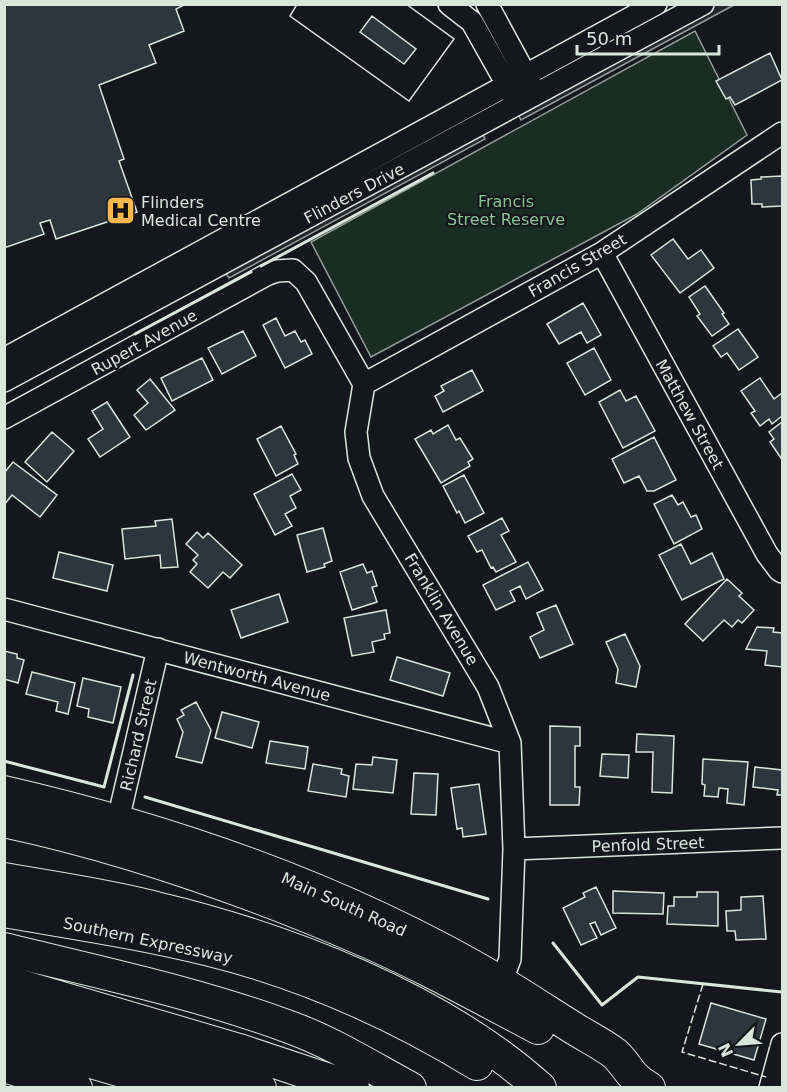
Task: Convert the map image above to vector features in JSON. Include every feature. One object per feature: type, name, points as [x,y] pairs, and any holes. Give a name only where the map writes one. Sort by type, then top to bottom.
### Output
[{"type":"highway","name":"Main South Road","points":[[4,792],[118,820],[233,858],[325,893],[420,938],[501,983],[615,1054],[643,1084]]},
{"type":"highway","points":[[4,821],[162,863],[261,899],[360,939],[465,989],[549,1034],[609,1071],[643,1084]]},
{"type":"highway","points":[[4,879],[155,907],[239,931],[294,950],[355,975],[444,1019],[513,1064],[540,1088]]},
{"type":"highway","name":"Southern Expressway","points":[[4,911],[158,938],[262,966],[326,989],[409,1026],[516,1088]]},
{"type":"highway","points":[[4,949],[217,1002],[294,1029],[347,1053],[410,1088]]},
{"type":"highway","points":[[4,981],[239,1050],[353,1088]]},
{"type":"highway","points":[[4,1012],[260,1088]]},
{"type":"highway","points":[[4,1040],[67,1055],[180,1088]]},
{"type":"highway","points":[[4,1066],[76,1088]]},
{"type":"street","points":[[449,4],[472,22],[506,84],[527,98]]},
{"type":"street","points":[[487,4],[525,74],[527,98]]},
{"type":"street","name":"Flinders Drive","points":[[4,381],[506,84],[656,4]]},
{"type":"street","name":"Flinders Drive","points":[[4,359],[204,262],[527,98],[703,4]]},
{"type":"street","name":"Francis Street","points":[[364,384],[602,253],[783,133]]},
{"type":"street","name":"Matthew Street","points":[[602,253],[767,554],[783,572]]},
{"type":"street","name":"Rupert Avenue","points":[[4,418],[268,274],[284,270],[293,270],[306,282],[364,384]]},
{"type":"street","name":"Franklin Avenue","points":[[364,384],[356,432],[359,458],[373,496],[489,687],[510,743],[514,849],[510,959],[501,983]]},
{"type":"street","name":"Wentworth Avenue","points":[[4,609],[510,743]]},
{"type":"street","name":"Richard Street","points":[[118,820],[158,649]]},
{"type":"street","name":"Penfold Street","points":[[514,849],[783,838]]},
{"type":"street","points":[[770,1088],[783,1044]]},
{"type":"green space","name":"Francis Street Reserve","points":[[695,31],[747,135],[637,214],[371,357],[311,242]]},
{"type":"shaded area","points":[[715,5],[734,5],[521,120],[517,112]]},
{"type":"shaded area","points":[[481,131],[485,139],[229,278],[224,270]]},
{"type":"building","points":[[4,4],[186,4],[176,9],[184,31],[149,45],[156,63],[99,85],[124,159],[119,161],[137,212],[56,239],[50,220],[40,223],[44,234],[4,248]]},
{"type":"building","points":[[295,4],[406,4],[454,39],[409,101],[290,16]]},
{"type":"building","points":[[295,4],[406,4],[454,39],[409,101],[290,16]],"holes":[[[372,16],[416,49],[404,64],[360,32]]]},
{"type":"building","points":[[770,53],[782,80],[735,105],[730,97],[726,99],[716,81]]},
{"type":"building","points":[[782,176],[782,206],[762,207],[762,204],[752,204],[751,180]]},
{"type":"building","points":[[673,239],[688,259],[701,250],[714,268],[680,293],[651,255]]},
{"type":"building","points":[[705,286],[729,324],[712,336],[697,316],[700,314],[689,297]]},
{"type":"building","points":[[583,303],[601,335],[587,343],[581,332],[559,344],[547,324]]},
{"type":"building","points":[[276,318],[285,336],[295,331],[301,342],[305,340],[312,354],[285,368],[263,325]]},
{"type":"building","points":[[738,329],[758,357],[739,370],[727,353],[721,357],[713,346]]},
{"type":"building","points":[[243,331],[256,356],[222,374],[208,348]]},
{"type":"building","points":[[594,348],[611,380],[585,395],[567,363]]},
{"type":"building","points":[[202,358],[213,380],[172,401],[161,378]]},
{"type":"building","points":[[472,370],[483,391],[443,412],[435,396],[444,391],[441,386]]},
{"type":"building","points":[[760,378],[774,399],[782,393],[782,416],[772,424],[769,419],[760,426],[751,413],[755,411],[741,391]]},
{"type":"building","points":[[150,379],[175,410],[146,430],[134,415],[148,403],[137,390]]},
{"type":"building","points":[[620,390],[626,401],[636,396],[655,431],[623,448],[599,402]]},
{"type":"building","points":[[107,402],[130,437],[100,457],[88,439],[103,429],[92,411]]},
{"type":"building","points":[[782,422],[781,458],[770,442],[774,439],[769,432]]},
{"type":"building","points":[[448,425],[456,440],[460,438],[473,459],[468,462],[470,466],[441,483],[415,439],[431,430],[433,434]]},
{"type":"building","points":[[281,426],[296,454],[294,455],[298,464],[276,476],[257,439]]},
{"type":"building","points":[[52,432],[74,451],[47,482],[25,462]]},
{"type":"building","points":[[654,437],[676,480],[654,491],[647,491],[639,476],[624,483],[612,459]]},
{"type":"building","points":[[13,462],[57,495],[40,517],[12,495],[4,505],[4,473]]},
{"type":"building","points":[[292,474],[301,490],[290,496],[296,508],[285,514],[292,526],[275,535],[254,494]]},
{"type":"building","points":[[464,475],[484,513],[465,523],[443,486]]},
{"type":"building","points":[[672,495],[678,505],[683,502],[691,517],[696,515],[702,529],[674,544],[654,504]]},
{"type":"building","points":[[502,518],[509,531],[501,535],[516,562],[496,572],[493,567],[491,568],[482,550],[477,552],[468,536]]},
{"type":"building","points":[[172,519],[178,567],[161,568],[160,555],[125,559],[122,529],[156,526],[155,521]]},
{"type":"building","points":[[323,528],[332,561],[324,564],[325,567],[307,572],[297,535]]},
{"type":"building","points":[[197,532],[203,538],[208,533],[242,565],[230,578],[223,572],[208,588],[190,572],[197,564],[193,560],[198,555],[186,544]]},
{"type":"building","points":[[681,544],[691,564],[712,553],[724,579],[682,600],[659,555]]},
{"type":"building","points":[[59,552],[113,565],[107,591],[53,578]]},
{"type":"building","points":[[528,562],[543,590],[526,599],[520,586],[510,591],[515,601],[496,610],[483,585]]},
{"type":"building","points":[[363,564],[367,573],[372,571],[377,586],[372,587],[377,602],[352,610],[340,572]]},
{"type":"building","points":[[727,579],[742,593],[739,596],[754,610],[742,623],[738,620],[732,627],[724,620],[703,641],[685,624]]},
{"type":"building","points":[[279,594],[288,622],[241,638],[231,610]]},
{"type":"building","points":[[556,605],[573,644],[540,658],[530,637],[544,630],[537,613]]},
{"type":"building","points":[[386,610],[390,633],[384,634],[385,639],[372,642],[374,652],[352,656],[344,618]]},
{"type":"building","points":[[757,627],[774,628],[773,632],[782,633],[782,667],[765,665],[767,651],[746,649]]},
{"type":"building","points":[[625,634],[640,666],[636,687],[616,683],[618,669],[606,642]]},
{"type":"building","points":[[4,651],[17,654],[17,658],[24,660],[18,683],[4,679]]},
{"type":"building","points":[[397,657],[450,673],[443,696],[390,680]]},
{"type":"building","points":[[32,672],[75,683],[68,714],[56,711],[58,702],[26,694]]},
{"type":"building","points":[[83,678],[121,687],[113,723],[88,717],[89,709],[77,706]]},
{"type":"building","points":[[196,702],[211,730],[202,763],[176,757],[183,732],[177,719],[184,715],[181,710]]},
{"type":"building","points":[[222,712],[259,722],[252,748],[215,738]]},
{"type":"building","points":[[550,726],[580,727],[580,746],[575,746],[575,787],[580,787],[579,805],[550,805]]},
{"type":"building","points":[[637,734],[674,736],[672,793],[652,792],[653,752],[636,752]]},
{"type":"building","points":[[270,741],[308,747],[305,769],[266,763]]},
{"type":"building","points":[[602,754],[629,755],[628,778],[600,776]]},
{"type":"building","points":[[373,757],[397,760],[393,793],[353,789],[356,764],[372,765]]},
{"type":"building","points":[[703,759],[748,762],[744,805],[727,803],[728,789],[719,788],[718,797],[704,796]]},
{"type":"building","points":[[313,764],[342,769],[341,774],[349,776],[346,797],[308,791]]},
{"type":"building","points":[[755,767],[782,770],[782,795],[777,795],[778,790],[753,787]]},
{"type":"building","points":[[414,773],[438,774],[436,815],[411,814]]},
{"type":"building","points":[[479,784],[486,834],[463,837],[462,828],[457,829],[451,788]]},
{"type":"building","points":[[596,887],[616,928],[601,935],[595,922],[590,924],[597,938],[581,945],[563,908],[585,897],[583,893]]},
{"type":"building","points":[[613,891],[664,893],[663,914],[613,913]]},
{"type":"building","points":[[697,892],[718,892],[718,926],[667,924],[668,906],[674,906],[674,897],[697,897]]},
{"type":"building","points":[[763,896],[766,939],[736,940],[735,931],[727,931],[726,911],[741,910],[741,897]]},
{"type":"building","points":[[711,1003],[766,1019],[754,1060],[699,1044]]},
{"type":"fence","points":[[703,984],[682,1052],[766,1077]]},
{"type":"wall","points":[[261,266],[433,173]]},
{"type":"wall","points":[[135,334],[251,272]]},
{"type":"wall","points":[[4,761],[104,787],[133,675]]},
{"type":"wall","points":[[145,797],[488,899]]},
{"type":"wall","points":[[553,943],[602,1005],[638,977],[782,992]]},
{"type":"place","name":"Flinders Medical Centre","points":[[120,211]]}]
